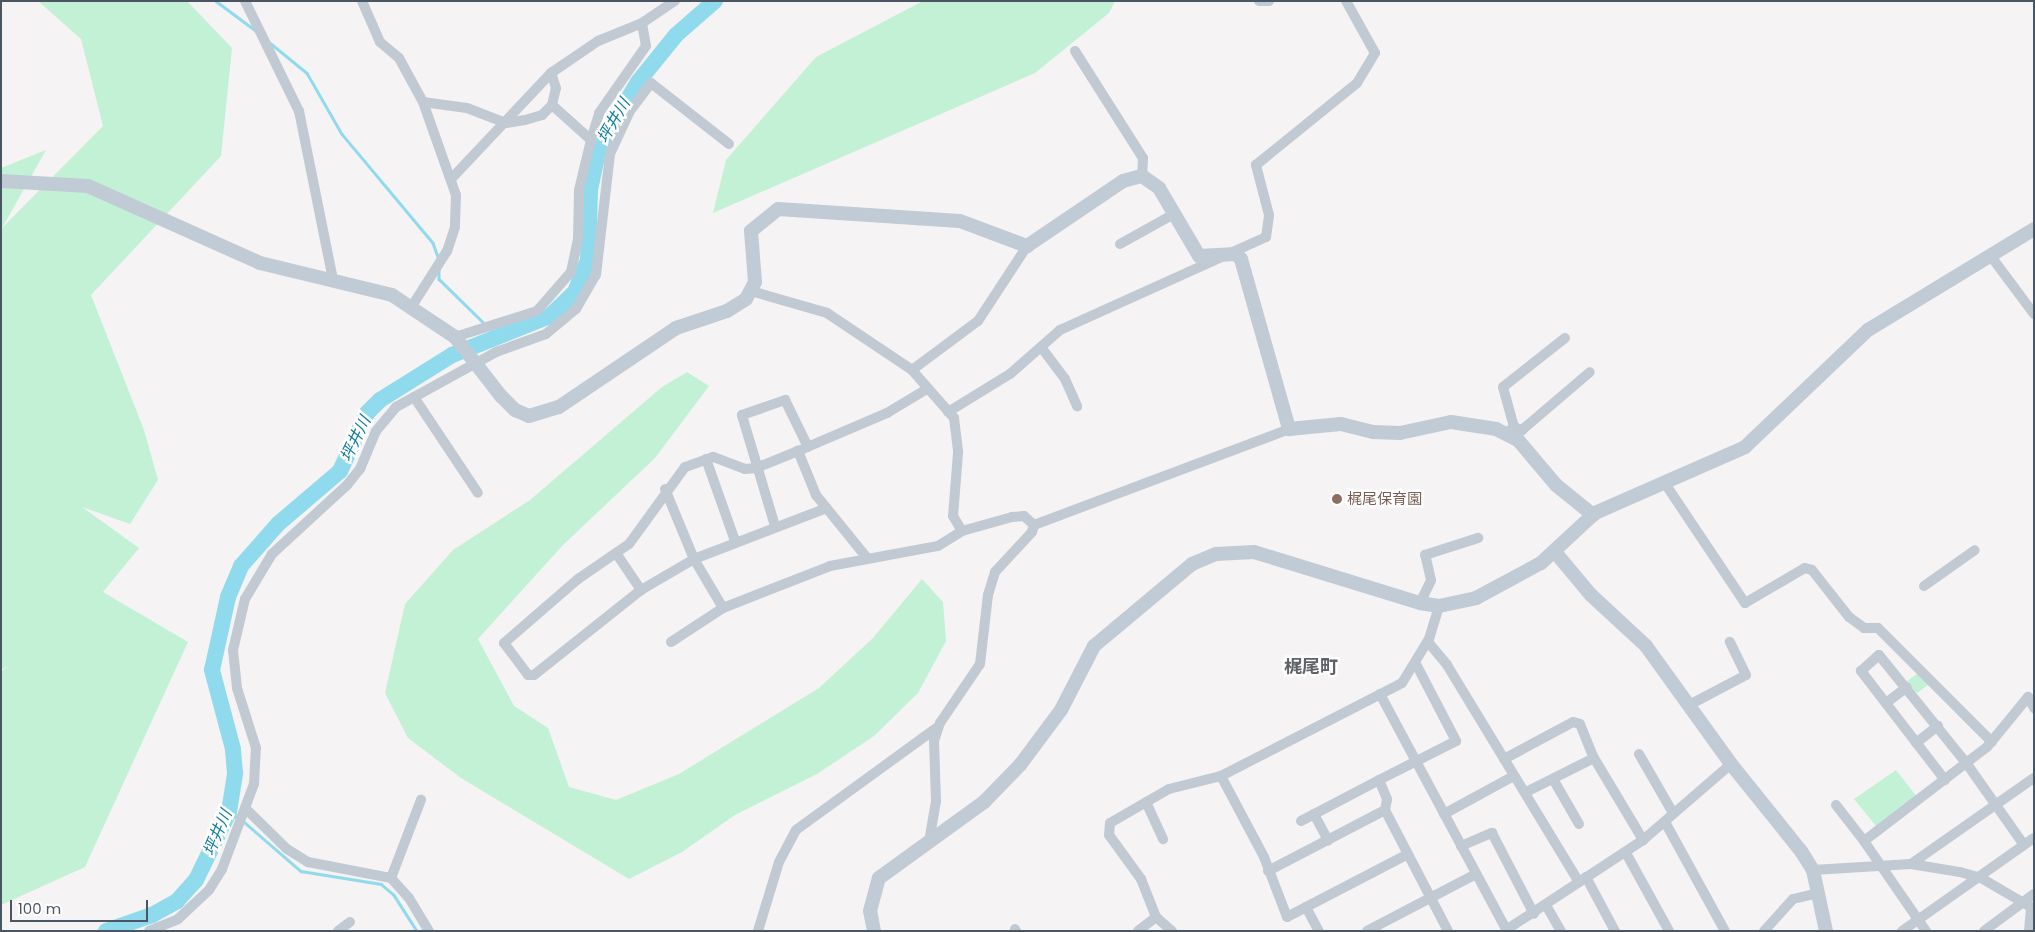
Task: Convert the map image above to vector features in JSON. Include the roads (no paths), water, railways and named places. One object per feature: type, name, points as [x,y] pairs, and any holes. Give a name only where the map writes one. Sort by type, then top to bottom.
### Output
[{"type":"street","points":[[245,1],[299,110],[333,280]]},
{"type":"street","points":[[362,1],[380,42],[399,58],[423,102],[452,178],[455,227],[447,251],[412,306]]},
{"type":"street","points":[[452,178],[506,123],[551,72],[598,41],[642,23],[675,1]]},
{"type":"street","points":[[1259,1],[1269,1]]},
{"type":"street","points":[[948,412],[1010,374],[1060,330],[1236,254],[1269,231],[1256,165],[1357,83],[1375,53],[1346,1]]},
{"type":"street","points":[[457,339],[537,311],[562,285],[576,257],[579,190],[591,140],[603,106],[646,46],[642,23]]},
{"type":"street","points":[[1075,51],[1143,158],[1142,176]]},
{"type":"street","points":[[423,102],[467,108],[506,123],[542,115],[552,104],[556,88],[551,72]]},
{"type":"street","points":[[149,931],[178,919],[209,890],[238,827],[254,784],[256,748],[233,671],[245,598],[272,554],[360,469],[386,416],[475,360],[546,334],[588,292],[602,247],[603,184],[610,154],[630,110],[651,83],[730,144]]},
{"type":"street","points":[[552,104],[591,140]]},
{"type":"street","points":[[912,370],[978,321],[1027,246],[1123,181],[1142,176],[1159,188],[1200,256],[1236,254]]},
{"type":"street","points":[[1,180],[88,186],[226,251],[333,280],[369,287],[412,306],[457,339],[515,410],[541,415],[609,377],[676,328],[727,312],[751,291],[755,282],[751,231],[778,210],[960,221],[1027,246]]},
{"type":"street","points":[[1120,244],[1174,214]]},
{"type":"street","points":[[874,931],[870,911],[879,878],[984,802],[1020,765],[1061,710],[1094,646],[1110,628],[1204,558],[1254,552],[1420,603],[1439,606],[1476,598],[1506,585],[1554,552],[1593,515],[1666,485],[1745,446],[1868,330],[2034,229]]},
{"type":"street","points":[[1236,254],[1246,269],[1289,429]]},
{"type":"street","points":[[1990,255],[2034,314]]},
{"type":"street","points":[[751,291],[827,314],[912,370],[954,418],[958,453],[953,516],[962,531]]},
{"type":"street","points":[[1565,338],[1503,387],[1511,430],[1556,486],[1593,515]]},
{"type":"street","points":[[1041,347],[1065,379],[1077,406]]},
{"type":"street","points":[[1034,524],[1289,429],[1341,424],[1374,432],[1400,433],[1458,422],[1522,430],[1590,372]]},
{"type":"street","points":[[827,508],[694,558],[641,590],[534,675],[528,675],[504,643],[643,529],[666,489],[685,467],[706,459],[756,468],[803,449],[927,389]]},
{"type":"street","points":[[414,397],[478,493]]},
{"type":"street","points":[[775,526],[741,417],[743,413],[789,402],[816,495],[867,558]]},
{"type":"street","points":[[706,459],[736,541]]},
{"type":"street","points":[[1666,485],[1745,604],[1810,569],[1849,617],[1864,628],[1878,628],[1992,742]]},
{"type":"street","points":[[666,489],[694,558],[723,608]]},
{"type":"street","points":[[671,642],[723,608],[791,579],[867,558],[938,546],[962,531],[1020,515],[1034,524]]},
{"type":"street","points":[[929,842],[936,800],[934,741],[939,726],[980,664],[988,595],[995,572],[1032,532],[1034,524]]},
{"type":"street","points":[[1420,603],[1432,578],[1425,555],[1478,538]]},
{"type":"street","points":[[1924,586],[1975,550]]},
{"type":"street","points":[[1554,552],[1591,595],[1646,646],[1691,704],[1730,764],[1813,870],[1826,931]]},
{"type":"street","points":[[616,553],[641,590]]},
{"type":"street","points":[[1172,931],[1156,917],[1141,879],[1107,830],[1110,823],[1177,786],[1221,776],[1402,682],[1416,664],[1428,642],[1439,606]]},
{"type":"street","points":[[1428,642],[1447,665],[1504,759],[1512,777],[1526,792],[1615,931]]},
{"type":"street","points":[[1691,704],[1746,675],[1730,642]]},
{"type":"street","points":[[1945,780],[1886,703],[1862,668],[1881,654],[1968,764],[2024,845]]},
{"type":"street","points":[[1301,821],[1457,739],[1416,664]]},
{"type":"street","points":[[1886,703],[1907,687]]},
{"type":"street","points":[[1380,694],[1507,930],[1547,907],[1582,880],[1626,853],[1665,822],[1730,764]]},
{"type":"street","points":[[1864,841],[1968,764],[1992,742],[2028,698],[2034,708]]},
{"type":"street","points":[[1504,759],[1575,721],[1594,758],[1643,840]]},
{"type":"street","points":[[758,931],[779,862],[796,830],[939,726]]},
{"type":"street","points":[[1916,743],[1938,726]]},
{"type":"street","points":[[1639,754],[1673,813]]},
{"type":"street","points":[[1526,792],[1594,758]]},
{"type":"street","points":[[1221,776],[1268,871],[1287,917],[1408,854]]},
{"type":"street","points":[[1444,814],[1512,777]]},
{"type":"street","points":[[1911,864],[2034,778]]},
{"type":"street","points":[[1553,779],[1579,824]]},
{"type":"street","points":[[1378,780],[1387,799],[1385,810],[1448,931]]},
{"type":"street","points":[[390,878],[421,800]]},
{"type":"street","points":[[1146,802],[1164,839]]},
{"type":"street","points":[[1836,805],[1864,841],[1926,931]]},
{"type":"street","points":[[1268,871],[1385,810]]},
{"type":"street","points":[[244,811],[287,849],[308,862],[390,878],[410,898],[429,931]]},
{"type":"street","points":[[1314,814],[1328,840]]},
{"type":"street","points":[[1665,822],[1725,931]]},
{"type":"street","points":[[1461,846],[1492,833],[1534,914]]},
{"type":"street","points":[[1902,931],[1982,878],[2034,838]]},
{"type":"street","points":[[1626,853],[1669,931]]},
{"type":"street","points":[[1813,870],[1911,864],[1982,878],[2029,906]]},
{"type":"street","points":[[1367,931],[1476,874]]},
{"type":"street","points":[[1764,931],[1790,902],[1818,893]]},
{"type":"street","points":[[2029,931],[2029,906],[2034,894]]},
{"type":"street","points":[[1984,931],[2029,906]]},
{"type":"street","points":[[1306,907],[1319,931]]},
{"type":"street","points":[[1547,907],[1560,931]]},
{"type":"street","points":[[1138,931],[1156,917]]},
{"type":"street","points":[[338,931],[350,922]]},
{"type":"waterway","points":[[216,1],[255,30]]},
{"type":"waterway","name":"坪井川","points":[[106,931],[152,915],[177,901],[196,880],[229,812],[235,773],[233,749],[212,670],[228,597],[241,566],[278,524],[340,471],[367,413],[380,400],[452,355],[550,316],[575,292],[588,259],[590,190],[599,147],[638,82],[676,35],[715,1]]},
{"type":"waterway","points":[[269,42],[307,73],[342,134],[433,243],[438,257]]},
{"type":"waterway","points":[[439,270],[439,279],[486,325]]},
{"type":"waterway","points":[[490,329],[498,338]]},
{"type":"waterway","points":[[229,812],[238,818]]},
{"type":"waterway","points":[[243,821],[301,871],[381,884],[394,895],[417,931]]},
{"type":"place","name":"梶尾保育園","points":[[1337,499]]},
{"type":"district","name":"梶尾町","points":[[1311,667]]}]
